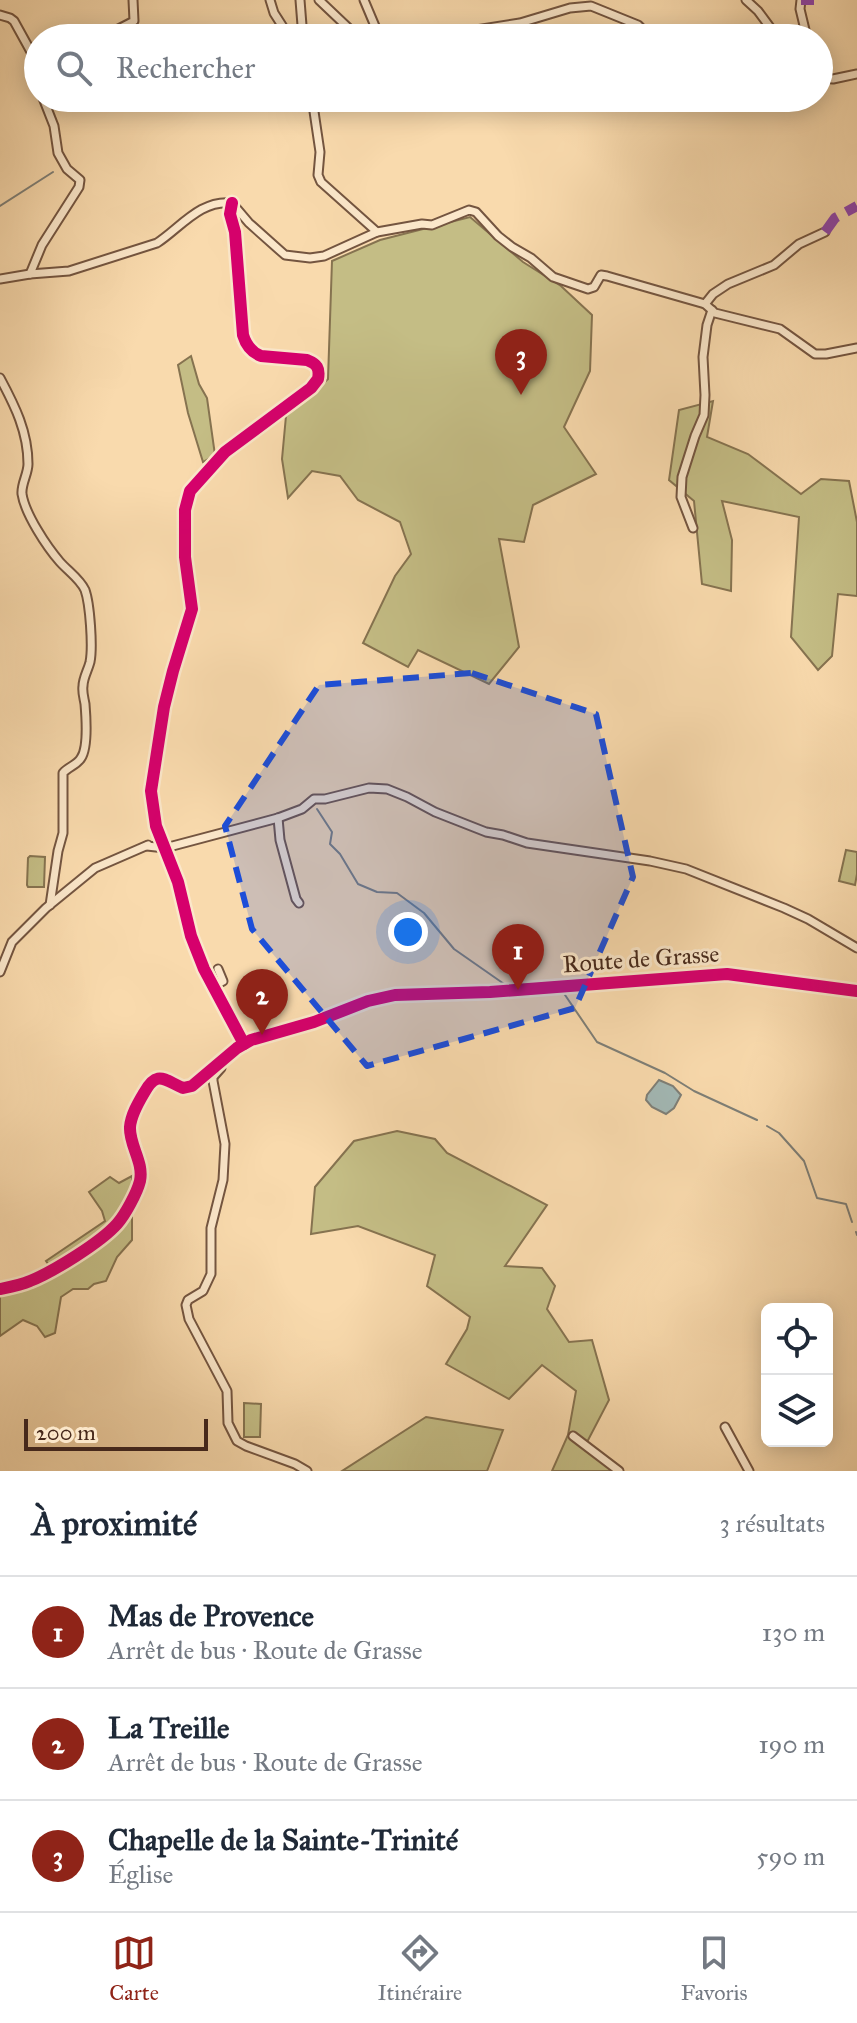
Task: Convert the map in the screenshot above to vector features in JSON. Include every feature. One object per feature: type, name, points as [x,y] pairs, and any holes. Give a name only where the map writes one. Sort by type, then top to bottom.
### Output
[{"type":"street","points":[[128,24],[134,21],[133,0]]},
{"type":"street","points":[[270,0],[281,24]]},
{"type":"street","points":[[300,0],[302,24]]},
{"type":"street","points":[[319,0],[344,24]]},
{"type":"street","points":[[364,0],[374,24]]},
{"type":"street","points":[[746,0],[768,24]]},
{"type":"street","points":[[801,0],[804,24]]},
{"type":"street","points":[[514,24],[570,8],[591,6],[636,24]]},
{"type":"street","points":[[0,15],[14,21],[24,39]]},
{"type":"street","points":[[833,79],[857,74]]},
{"type":"street","points":[[30,274],[42,245],[79,187],[80,180],[67,169],[58,153],[48,112]]},
{"type":"street","points":[[314,112],[321,182],[377,232]]},
{"type":"street","points":[[0,279],[69,271],[157,243],[169,236],[183,221],[223,201],[232,203],[285,255],[310,258],[324,256],[377,232],[432,225],[469,210],[476,212],[498,236],[553,277],[591,289],[601,275],[607,276],[708,307],[715,313],[780,329],[815,354],[857,348]]},
{"type":"street","points":[[232,203],[230,214],[235,232],[246,344],[261,356],[313,362],[319,376],[311,388],[225,452],[188,496],[185,557],[192,609],[173,671],[151,791],[156,826],[178,882],[191,936],[244,1044]]},
{"type":"street","points":[[693,528],[681,497],[682,477],[704,415],[703,357],[708,307],[713,294],[728,284],[774,265],[799,244],[825,232]]},
{"type":"street","points":[[0,378],[26,435],[28,465],[22,494],[37,530],[59,561],[83,586],[91,631],[90,660],[83,684],[86,721],[84,749],[78,762],[63,773],[63,833],[50,905]]},
{"type":"street","points":[[0,972],[12,942],[95,868],[149,845],[163,845],[278,818],[302,809],[314,799],[369,788],[387,789],[486,832],[527,843],[686,869],[808,919],[857,948]]},
{"type":"street","points":[[278,818],[280,840],[299,903]]},
{"type":"street","points":[[149,845],[156,826]]},
{"type":"street","points":[[213,986],[223,981],[218,969]]},
{"type":"street","name":"Route de Grasse","points":[[0,1289],[44,1275],[97,1242],[117,1225],[140,1181],[130,1124],[152,1080],[159,1077],[188,1088],[244,1044],[262,1035],[314,1022],[368,1001],[395,995],[490,992],[727,974],[857,991]]},
{"type":"street","points":[[225,1059],[213,1077],[225,1159],[221,1191],[211,1228],[211,1274],[203,1291],[188,1300],[186,1305],[189,1319],[227,1391],[228,1423],[237,1441],[307,1471]]},
{"type":"street","points":[[725,1427],[749,1471]]},
{"type":"street","points":[[573,1436],[619,1471]]},
{"type":"highlighted area","points":[[472,673],[596,714],[633,877],[575,1008],[367,1066],[252,929],[225,826],[319,685]]},
{"type":"shaded area","points":[[470,217],[523,262],[561,286],[592,315],[590,371],[564,427],[596,474],[533,505],[524,542],[499,539],[519,647],[489,684],[418,650],[408,667],[363,643],[395,576],[411,554],[400,522],[358,500],[340,476],[312,471],[288,498],[282,459],[286,416],[328,379],[332,261],[380,240]]},
{"type":"shaded area","points":[[191,356],[199,384],[207,398],[215,455],[203,462],[178,365]]},
{"type":"shaded area","points":[[713,401],[707,437],[748,454],[801,494],[821,479],[849,481],[857,522],[857,596],[838,594],[832,656],[818,670],[791,637],[799,517],[722,501],[732,540],[731,591],[702,584],[694,501],[669,480],[679,410]]},
{"type":"shaded area","points":[[846,850],[857,852],[855,885],[839,881]]},
{"type":"shaded area","points":[[30,856],[45,857],[44,887],[27,885]]},
{"type":"shaded area","points":[[397,1131],[435,1139],[447,1153],[547,1205],[505,1266],[542,1268],[555,1286],[547,1309],[569,1342],[592,1340],[609,1400],[586,1444],[618,1471],[552,1471],[568,1435],[576,1391],[542,1365],[509,1399],[446,1364],[467,1329],[470,1317],[427,1286],[435,1255],[358,1226],[311,1234],[315,1187],[354,1141]]},
{"type":"shaded area","points":[[132,1176],[132,1240],[117,1257],[106,1281],[88,1289],[73,1289],[61,1297],[55,1333],[45,1337],[37,1326],[23,1320],[0,1336],[0,1291],[54,1272],[46,1261],[105,1221],[89,1192],[110,1177],[119,1183]]},
{"type":"shaded area","points":[[244,1403],[261,1404],[260,1437],[244,1437]]},
{"type":"shaded area","points":[[426,1417],[503,1430],[487,1471],[342,1471]]},
{"type":"water","points":[[659,1080],[673,1086],[681,1095],[674,1108],[666,1114],[646,1100]]},
{"type":"waterway","points":[[0,206],[53,172]]},
{"type":"waterway","points":[[317,809],[332,832],[330,844],[340,854],[358,884],[377,892],[397,893],[424,913],[454,949],[507,986]]},
{"type":"waterway","points":[[563,992],[597,1042],[757,1120]]},
{"type":"waterway","points":[[767,1126],[779,1133],[804,1161],[817,1198],[846,1204],[852,1222]]},
{"type":"marked path","points":[[801,0],[814,0]]},
{"type":"marked path","points":[[825,232],[835,218],[857,206]]},
{"type":"cycle path","points":[[232,203],[230,214],[235,232],[246,342],[261,356],[307,360],[318,369],[318,379],[311,388],[225,452],[190,491],[185,510],[185,557],[192,609],[164,707],[151,791],[156,826],[178,882],[191,936],[204,969],[244,1044]]},
{"type":"cycle path","points":[[0,1289],[40,1277],[63,1264],[100,1239],[120,1220],[134,1198],[141,1174],[130,1134],[133,1114],[153,1081],[161,1078],[183,1088],[192,1086],[251,1040],[395,995],[490,992],[727,974],[857,991]]},
{"type":"place","name":"Chapelle de la Sainte-Trinité","points":[[521,395]]},
{"type":"place","name":"Mas de Provence","points":[[518,990]]},
{"type":"place","name":"La Treille","points":[[262,1035]]}]
